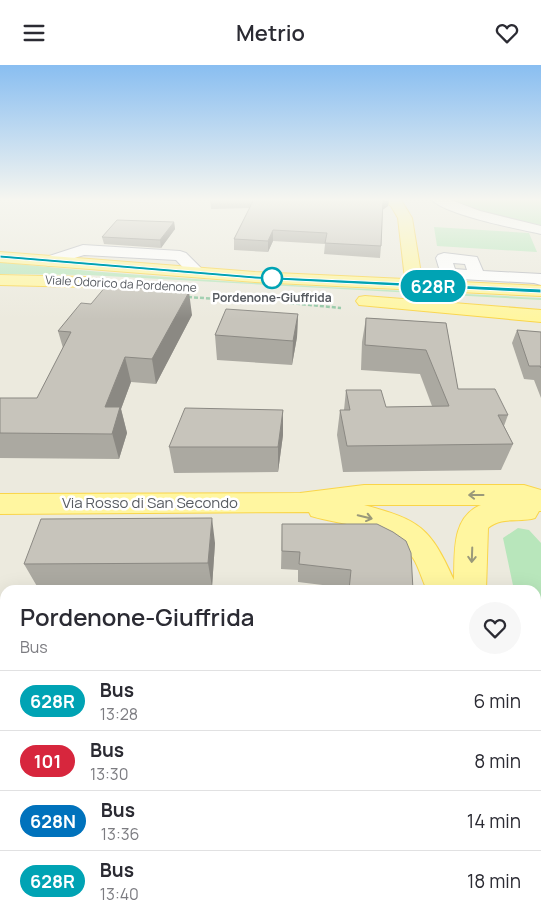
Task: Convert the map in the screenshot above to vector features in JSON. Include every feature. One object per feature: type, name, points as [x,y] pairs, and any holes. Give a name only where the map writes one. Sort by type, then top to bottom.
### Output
[{"type":"main road","points":[[408,239],[414,285]]},
{"type":"main road","name":"Viale Odorico da Pordenone","points":[[0,257],[255,277],[541,291]]},
{"type":"main road","name":"Viale Odorico da Pordenone","points":[[0,280],[105,283]]},
{"type":"main road","name":"Viale Odorico da Pordenone","points":[[153,286],[279,298],[541,305]]},
{"type":"main road","points":[[279,298],[541,316]]},
{"type":"main road","points":[[300,503],[364,495],[524,495],[541,501]]},
{"type":"main road","points":[[300,503],[386,522],[408,533],[425,551],[441,585]]},
{"type":"main road","name":"Via Rosso di San Secondo","points":[[0,504],[300,503]]},
{"type":"main road","points":[[470,585],[472,538],[475,524],[487,515],[505,510],[523,510],[541,515]]},
{"type":"lane","points":[[477,275],[537,278],[541,280]]},
{"type":"path","points":[[187,297],[226,299]]},
{"type":"path","points":[[279,298],[347,308]]},
{"type":"green space","points":[[436,239],[531,239],[537,252],[437,246]]},
{"type":"green space","points":[[0,262],[203,280],[541,298],[541,300],[88,275],[0,274]]},
{"type":"green space","points":[[518,528],[529,530],[541,543],[541,585],[513,585],[503,538]]},
{"type":"building","points":[[234,239],[269,239],[268,241]]},
{"type":"building","points":[[326,239],[381,239],[381,246],[325,243]]},
{"type":"building","points":[[106,286],[189,292],[152,359],[125,357],[105,407],[120,407],[112,434],[0,433],[0,398],[37,398],[71,332],[58,331],[81,303],[91,304]]},
{"type":"building","points":[[226,309],[298,314],[293,341],[215,335]]},
{"type":"building","points":[[366,318],[446,323],[458,389],[495,389],[508,415],[498,415],[513,444],[347,446],[340,410],[350,410],[346,390],[381,390],[386,407],[449,406],[426,350],[365,345]]},
{"type":"building","points":[[517,330],[541,332],[541,368],[540,366],[529,366]]},
{"type":"building","points":[[185,408],[283,410],[278,447],[169,447]]},
{"type":"building","points":[[212,518],[208,563],[24,564],[41,519]]},
{"type":"building","points":[[282,524],[377,524],[406,541],[411,553],[413,585],[350,585],[351,570],[299,564],[300,552],[282,551]]},
{"type":"bus line","name":"628R","points":[[0,257],[255,277],[541,291]]},
{"type":"place","name":"Pordenone-Giuffrida","points":[[272,278]]}]
